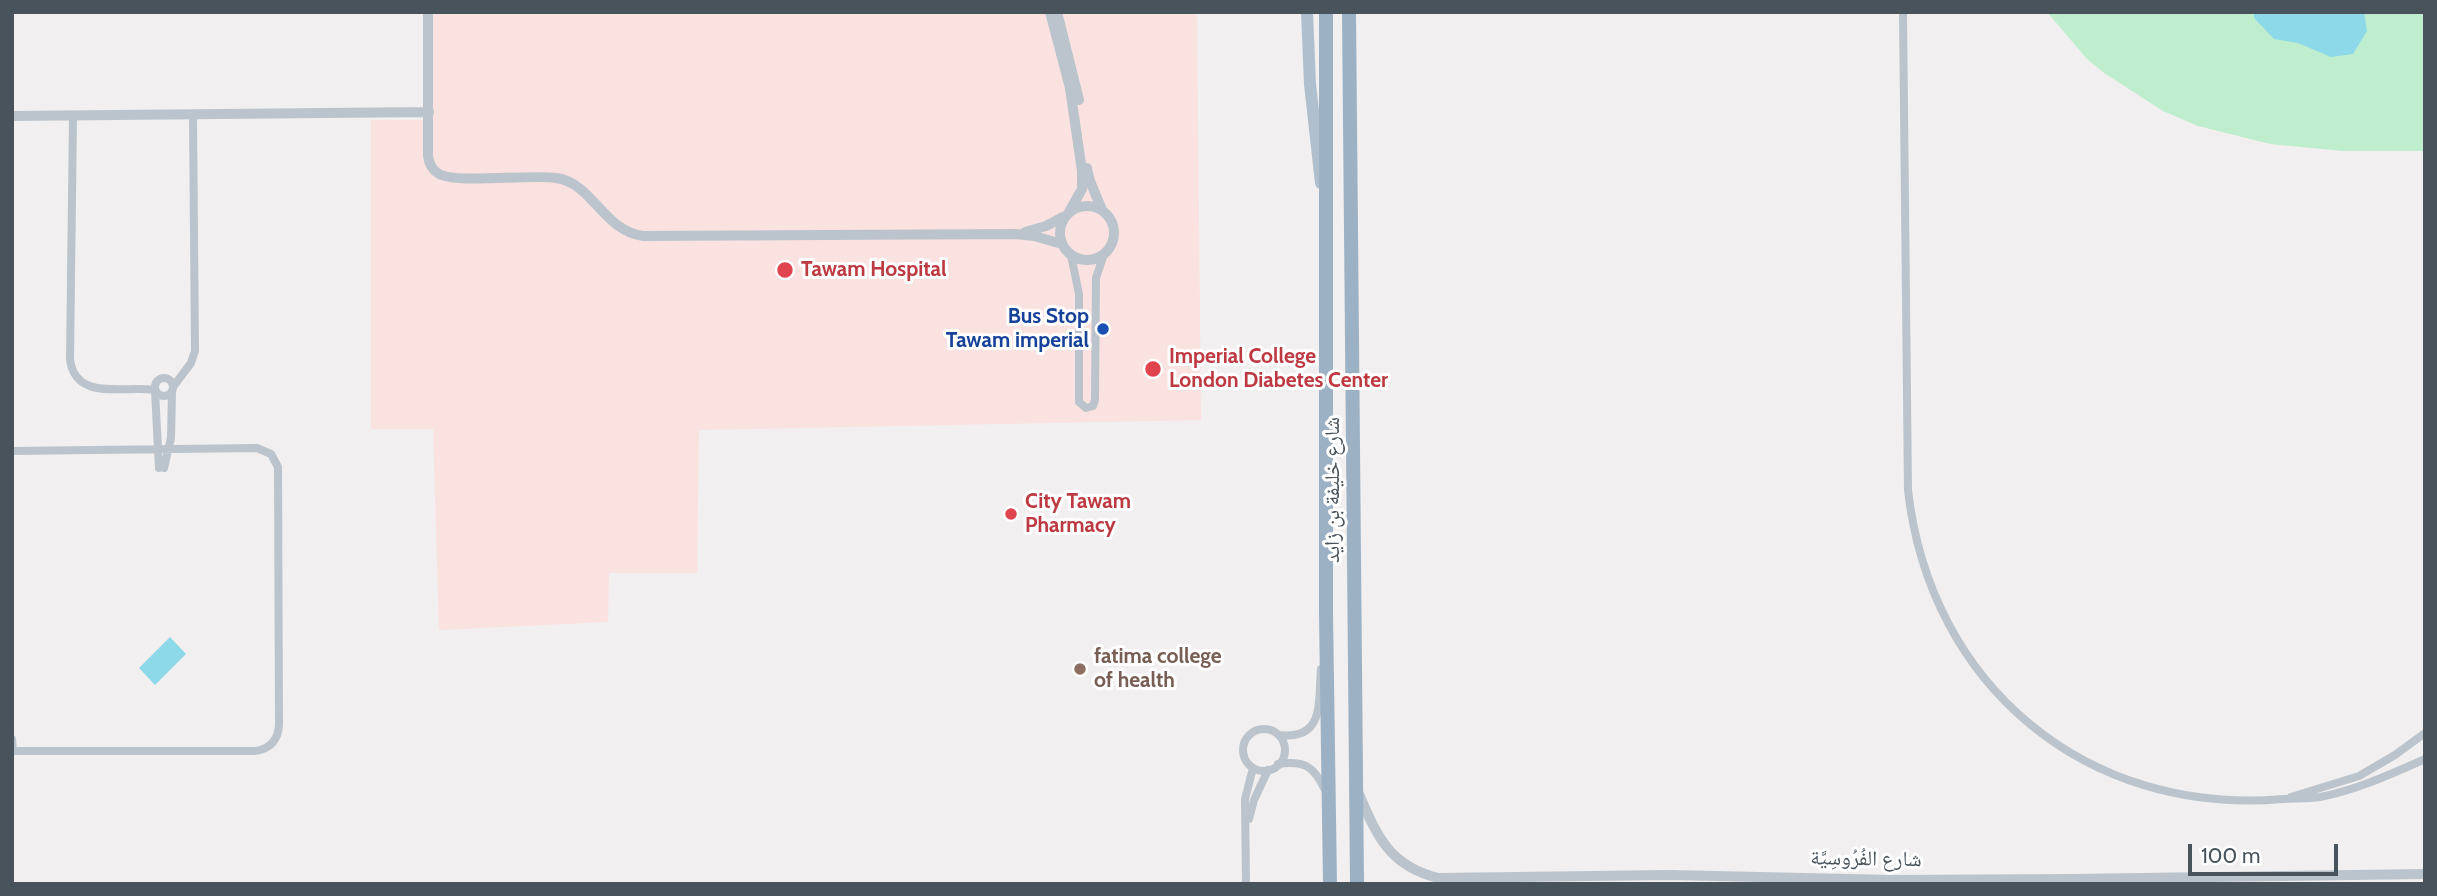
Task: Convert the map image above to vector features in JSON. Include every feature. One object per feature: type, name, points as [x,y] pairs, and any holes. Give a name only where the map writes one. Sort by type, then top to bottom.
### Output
[{"type":"highway","name":"شارع خليفة بن زايد","points":[[1326,12],[1326,614],[1330,884]]},
{"type":"highway","name":"شارع خليفة بن زايد","points":[[1349,12],[1357,884]]},
{"type":"main road","name":"شارع خليفة بن زايد","points":[[1307,12],[1314,127],[1326,212]]},
{"type":"street","points":[[428,12],[428,156],[436,172],[450,177],[564,179],[581,190],[617,227],[636,235],[1014,234],[1034,236],[1062,244],[1072,255],[1088,260],[1104,254]]},
{"type":"street","points":[[1050,12],[1070,89],[1082,171],[1079,196],[1060,227],[1062,244]]},
{"type":"street","points":[[1057,12],[1075,79],[1090,181],[1114,230],[1112,243],[1104,254],[1096,278],[1096,400],[1093,406],[1086,408],[1079,402],[1079,294],[1072,255]]},
{"type":"street","points":[[1903,12],[1908,478],[1915,536],[1921,559],[1937,602],[1970,659],[2001,697],[2040,732],[2083,760],[2136,783],[2186,797],[2232,802],[2298,800],[2340,792],[2425,759]]},
{"type":"street","points":[[12,116],[429,112]]},
{"type":"street","points":[[73,116],[71,365],[77,379],[90,388],[155,388],[163,397],[173,390],[195,351],[193,115]]},
{"type":"street","points":[[1014,234],[1046,226],[1085,205],[1102,210]]},
{"type":"street","points":[[164,449],[156,435],[155,388],[161,378],[167,379],[187,368]]},
{"type":"street","points":[[162,468],[164,449],[171,438],[173,390],[167,379]]},
{"type":"street","points":[[12,450],[257,448],[265,450],[276,460],[279,725],[277,736],[266,748],[255,751],[12,751],[12,739]]},
{"type":"street","points":[[1268,770],[1253,768],[1247,762],[1243,752],[1247,737],[1255,731],[1265,729],[1279,735],[1298,736],[1308,731],[1316,719],[1326,614]]},
{"type":"street","points":[[2289,799],[2350,780],[2371,770],[2425,733]]},
{"type":"street","points":[[1278,764],[1284,750],[1279,735]]},
{"type":"street","points":[[1247,832],[1254,800],[1268,770],[1278,764],[1296,762],[1309,767],[1320,780],[1329,799]]},
{"type":"street","points":[[1246,884],[1245,799],[1253,768]]},
{"type":"street","name":"شارع الفُرُوسِيَّة","points":[[1356,786],[1371,823],[1386,848],[1411,869],[1438,878],[1670,875],[1893,880],[2425,874]]},
{"type":"street","points":[[2056,884],[2070,879]]},
{"type":"shaded area","name":"Tawam Hospital","points":[[429,12],[1197,12],[1201,420],[699,430],[697,573],[609,573],[608,622],[439,630],[433,429],[371,429],[371,120],[429,120]]},
{"type":"green space","points":[[2047,12],[2425,12],[2425,151],[2343,151],[2270,144],[2198,126],[2163,111],[2104,73],[2087,59]]},
{"type":"water","points":[[2253,12],[2364,12],[2367,31],[2353,54],[2331,57],[2298,43],[2274,39],[2255,19]]},
{"type":"water","points":[[170,637],[186,654],[155,685],[139,668]]},
{"type":"place","name":"Tawam Hospital","points":[[785,270]]},
{"type":"place","name":"Bus Stop Tawam imperial","points":[[1103,329]]},
{"type":"place","name":"Imperial College London Diabetes Center","points":[[1153,369]]},
{"type":"place","name":"City Tawam Pharmacy","points":[[1011,514]]},
{"type":"place","name":"fatima college of health","points":[[1080,669]]}]
